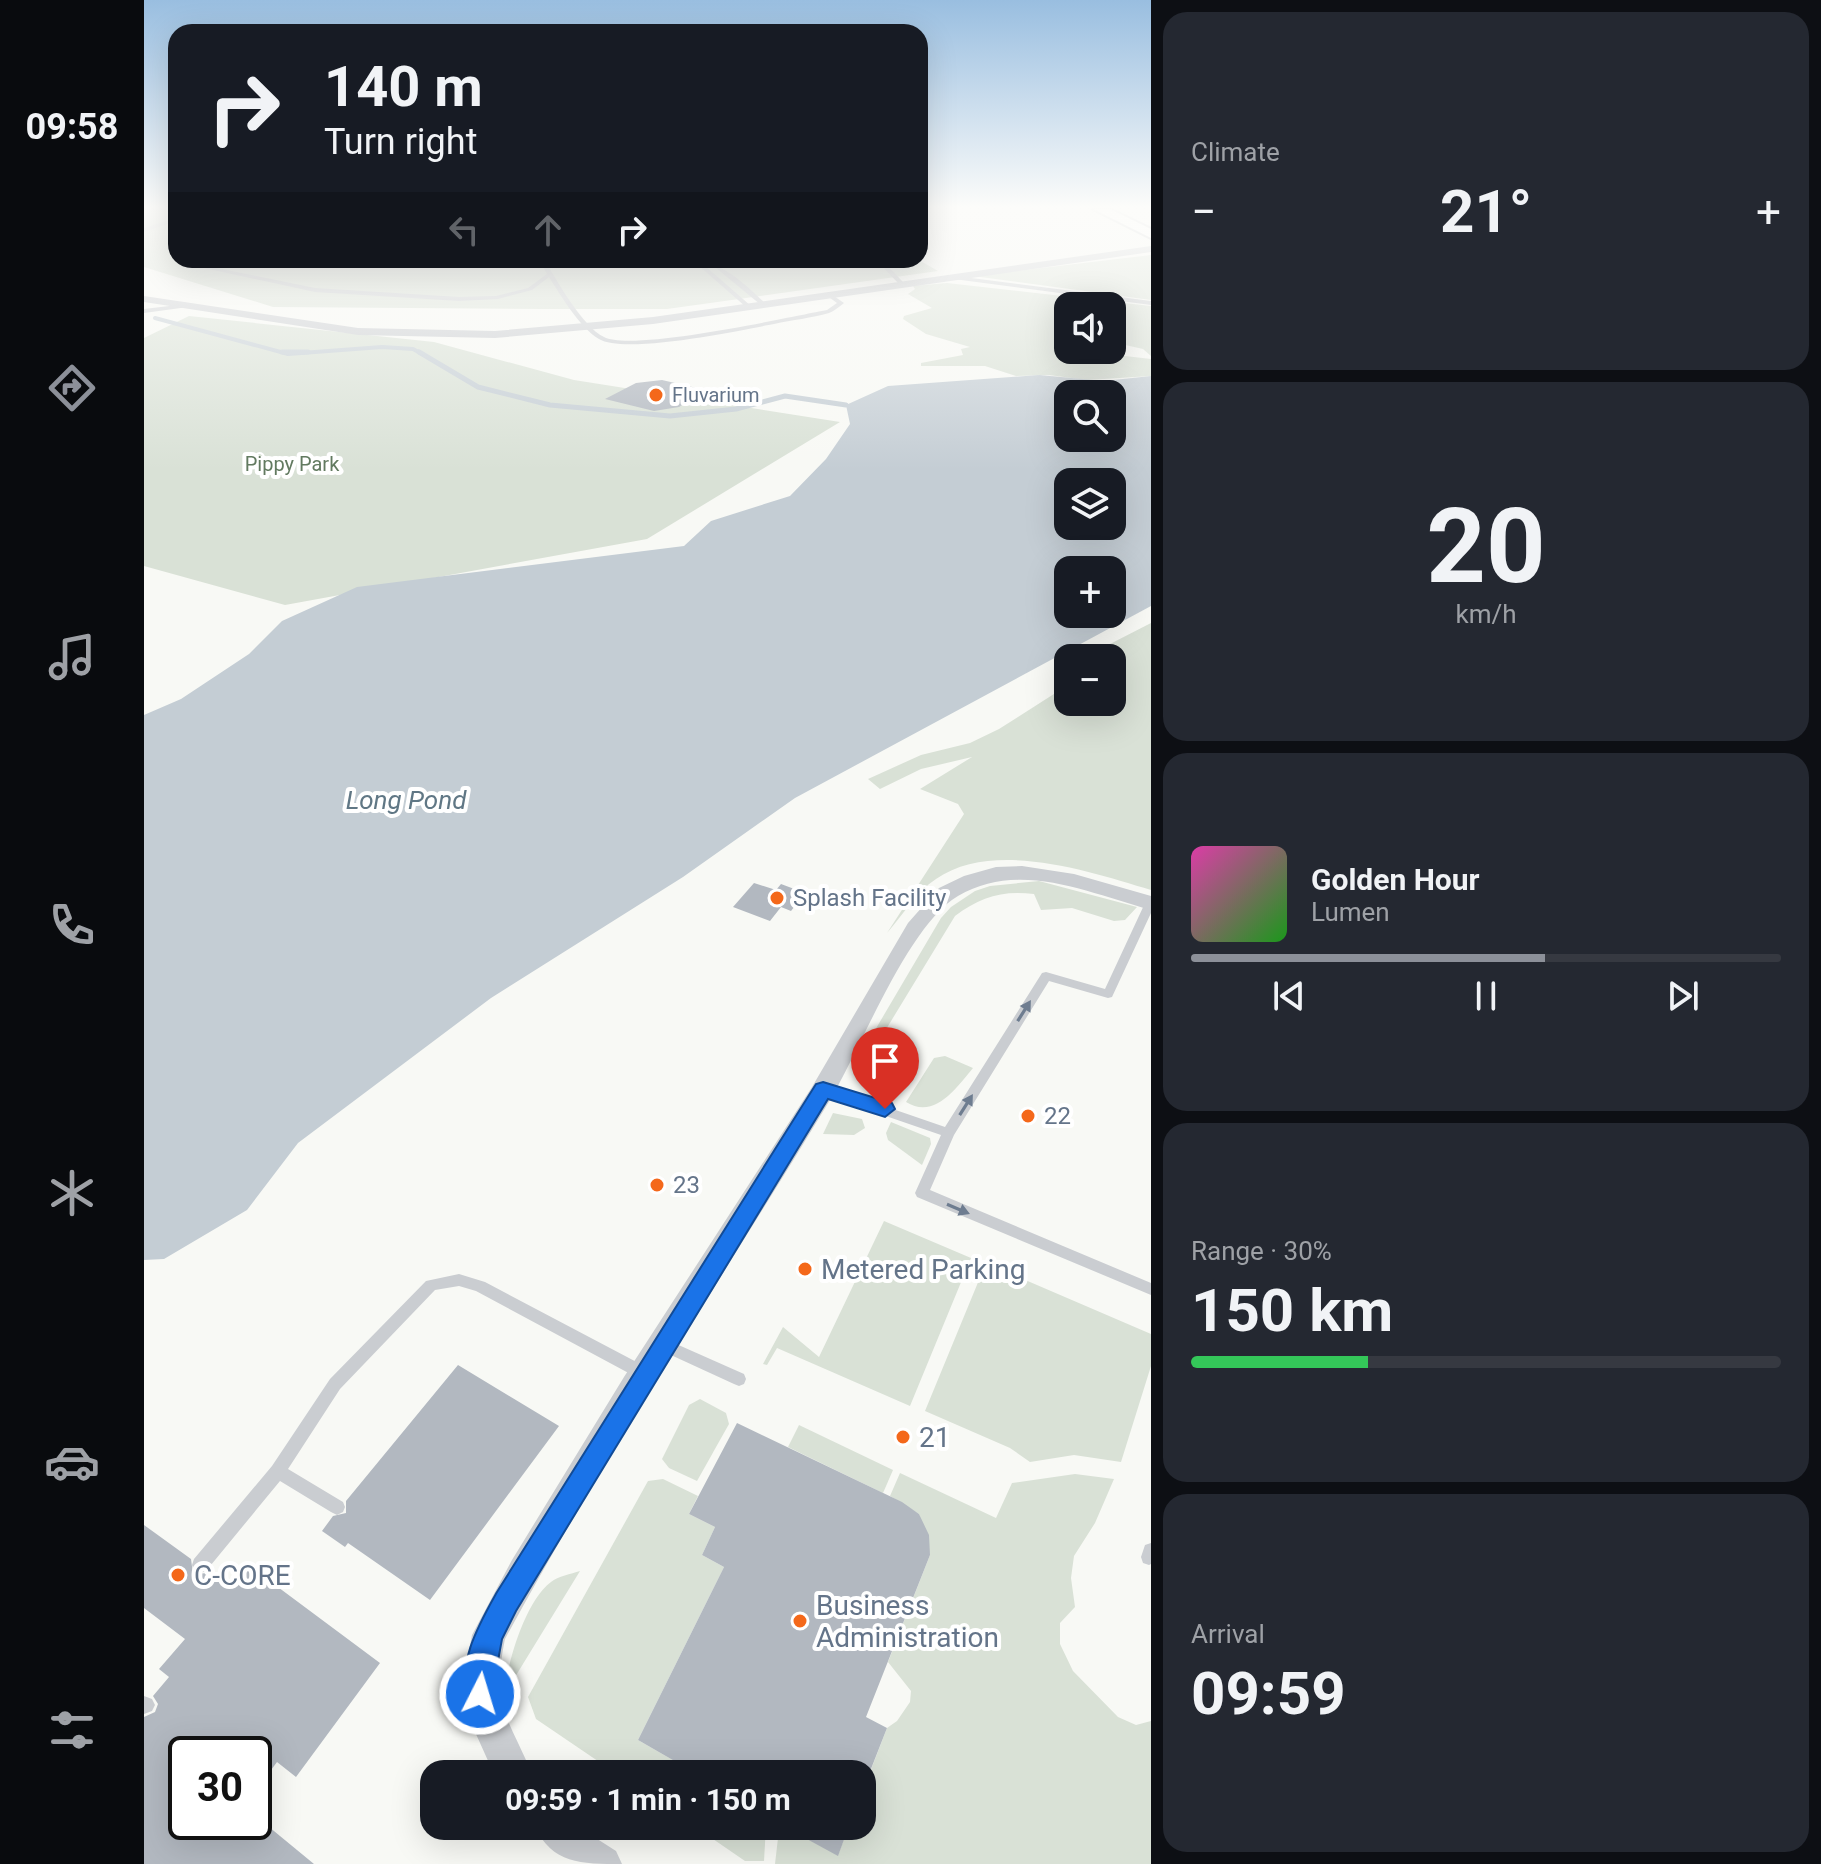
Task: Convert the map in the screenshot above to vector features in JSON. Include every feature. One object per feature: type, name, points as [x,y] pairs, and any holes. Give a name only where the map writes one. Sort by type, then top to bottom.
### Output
[{"type":"street","points":[[144,299],[288,323],[390,335],[451,335],[591,327],[815,296]]},
{"type":"street","points":[[507,1760],[484,1712],[480,1694],[480,1668],[489,1635],[645,1374],[823,1090],[921,918],[947,893],[983,877],[1025,872],[1068,878],[1150,903]]},
{"type":"street","points":[[565,1840],[603,1864]]},
{"type":"lane","points":[[411,296],[459,299],[504,296]]},
{"type":"lane","points":[[567,296],[602,339],[617,343],[669,339],[829,311],[841,303],[831,296]]},
{"type":"lane","points":[[736,296],[748,306]]},
{"type":"lane","points":[[753,296],[763,304]]},
{"type":"lane","points":[[1096,296],[1151,303]]},
{"type":"lane","points":[[144,311],[186,306]]},
{"type":"lane","points":[[1150,903],[1108,994],[1046,976],[948,1133],[922,1193],[1151,1289]]},
{"type":"lane","points":[[823,1090],[948,1133]]},
{"type":"lane","points":[[200,1565],[278,1471],[335,1384],[431,1285],[459,1280],[480,1286],[645,1374]]},
{"type":"lane","points":[[664,1345],[739,1379]]},
{"type":"lane","points":[[278,1471],[337,1507]]},
{"type":"green space","points":[[237,296],[760,296],[667,309],[273,307]]},
{"type":"green space","points":[[911,296],[1054,296],[1054,364],[1126,364],[1126,356],[1151,359],[1151,376],[1087,380],[1049,375],[1016,376],[985,366],[921,366],[921,363],[963,355],[961,349],[970,347],[926,334],[903,319],[904,316],[932,308]]},
{"type":"green space","points":[[1126,296],[1151,296],[1151,300],[1126,297]]},
{"type":"green space","points":[[1126,303],[1151,306],[1151,356],[1143,349],[1126,345]]},
{"type":"green space","name":"Pippy Park","points":[[189,316],[434,342],[574,380],[840,422],[647,539],[285,605],[144,566],[144,338]]},
{"type":"green space","points":[[1151,623],[1151,890],[1072,868],[1014,860],[986,861],[959,867],[929,884],[887,933],[964,814],[958,804],[920,789],[972,757],[921,769],[880,789],[868,779],[921,755],[970,743],[999,729],[1054,694],[1054,716],[1126,716],[1126,644],[1110,644]]},
{"type":"green space","points":[[1039,881],[1137,907],[1125,920],[1114,921],[1072,908],[1041,910],[1034,894],[1012,893],[992,896],[964,909],[955,916],[885,1031],[911,1045],[886,1076],[871,1078],[862,1074],[858,1059],[941,918],[951,907],[975,891],[990,886]]},
{"type":"green space","points":[[945,1056],[973,1068],[952,1092],[936,1104],[926,1107],[906,1102],[934,1058]]},
{"type":"green space","points":[[833,1113],[862,1119],[865,1128],[854,1135],[823,1134]]},
{"type":"green space","points":[[891,1122],[930,1138],[931,1144],[922,1165],[888,1140],[886,1133]]},
{"type":"green space","points":[[884,1221],[971,1258],[910,1406],[777,1348],[767,1365],[763,1364],[783,1327],[819,1357]]},
{"type":"green space","points":[[986,1263],[1151,1334],[1151,1366],[1121,1462],[1074,1455],[1030,1462],[1010,1448],[925,1411]]},
{"type":"green space","points":[[700,1399],[726,1413],[729,1424],[697,1481],[669,1468],[662,1459],[689,1405]]},
{"type":"green space","points":[[799,1425],[893,1470],[883,1493],[788,1447]]},
{"type":"green space","points":[[900,1473],[996,1518],[1012,1483],[1075,1474],[1114,1479],[1095,1523],[1074,1556],[1071,1578],[1075,1607],[1060,1623],[1060,1644],[1073,1671],[1118,1717],[1136,1725],[1151,1721],[1151,1864],[775,1864],[778,1840],[810,1840],[838,1855],[844,1840],[876,1840],[875,1760],[887,1728],[897,1721],[910,1702],[911,1691],[888,1662],[930,1555],[919,1514],[890,1496]]},
{"type":"green space","points":[[663,1479],[698,1496],[689,1514],[715,1527],[702,1555],[724,1567],[638,1740],[673,1760],[596,1760],[536,1719],[528,1697],[648,1481]]},
{"type":"green space","points":[[580,1571],[515,1677],[507,1678],[517,1640],[535,1600],[554,1580]]},
{"type":"green space","points":[[714,1840],[765,1840],[764,1861],[745,1861]]},
{"type":"water","name":"Long Pond","points":[[1039,375],[1093,380],[1054,380],[1054,452],[1126,452],[1126,380],[1113,380],[1151,376],[1151,606],[1126,619],[1126,556],[1054,556],[1054,628],[1110,628],[1081,644],[1054,644],[1054,658],[795,798],[683,877],[491,998],[298,1143],[247,1210],[164,1259],[144,1260],[144,715],[181,699],[249,654],[282,621],[357,587],[684,546],[711,521],[790,496],[826,459],[850,424],[846,405],[888,386]]},
{"type":"building","name":"Fluvarium","points":[[662,380],[705,390],[679,407],[654,411],[605,399],[636,383]]},
{"type":"building","name":"Splash Facility","points":[[754,883],[776,890],[781,884],[805,893],[791,911],[781,907],[770,921],[733,907]]},
{"type":"building","points":[[458,1365],[559,1426],[430,1600],[348,1543],[345,1547],[322,1531],[333,1516],[346,1513],[346,1501]]},
{"type":"building","name":"Business Administration","points":[[737,1423],[902,1502],[919,1514],[929,1535],[930,1555],[866,1717],[887,1728],[874,1760],[673,1760],[638,1740],[724,1567],[702,1555],[715,1527],[689,1514]]},
{"type":"building","points":[[144,1525],[191,1559],[193,1574],[209,1573],[227,1586],[247,1564],[380,1663],[296,1777],[277,1762],[272,1769],[272,1736],[168,1736],[168,1840],[272,1840],[272,1829],[314,1864],[144,1864],[144,1717],[155,1712],[158,1704],[153,1696],[169,1677],[159,1669],[185,1639],[144,1608]]},
{"type":"building","points":[[809,1840],[844,1840],[838,1856]]},
{"type":"waterway","points":[[155,318],[288,354],[382,347],[413,349],[422,354]]},
{"type":"waterway","points":[[282,352],[308,352]]},
{"type":"waterway","points":[[419,352],[478,387],[550,405],[670,416],[736,409],[785,396],[846,405]]},
{"type":"place","name":"Fluvarium","points":[[656,395]]},
{"type":"place","name":"Splash Facility","points":[[777,898]]},
{"type":"place","name":"22","points":[[1028,1116]]},
{"type":"place","name":"23","points":[[657,1185]]},
{"type":"place","name":"Metered Parking","points":[[805,1269]]},
{"type":"place","name":"21","points":[[903,1437]]},
{"type":"place","name":"C-CORE","points":[[178,1575]]},
{"type":"place","name":"Business Administration","points":[[800,1621]]},
{"type":"route","points":[[480,1694],[480,1668],[489,1635],[507,1601],[823,1090],[885,1109]]}]
